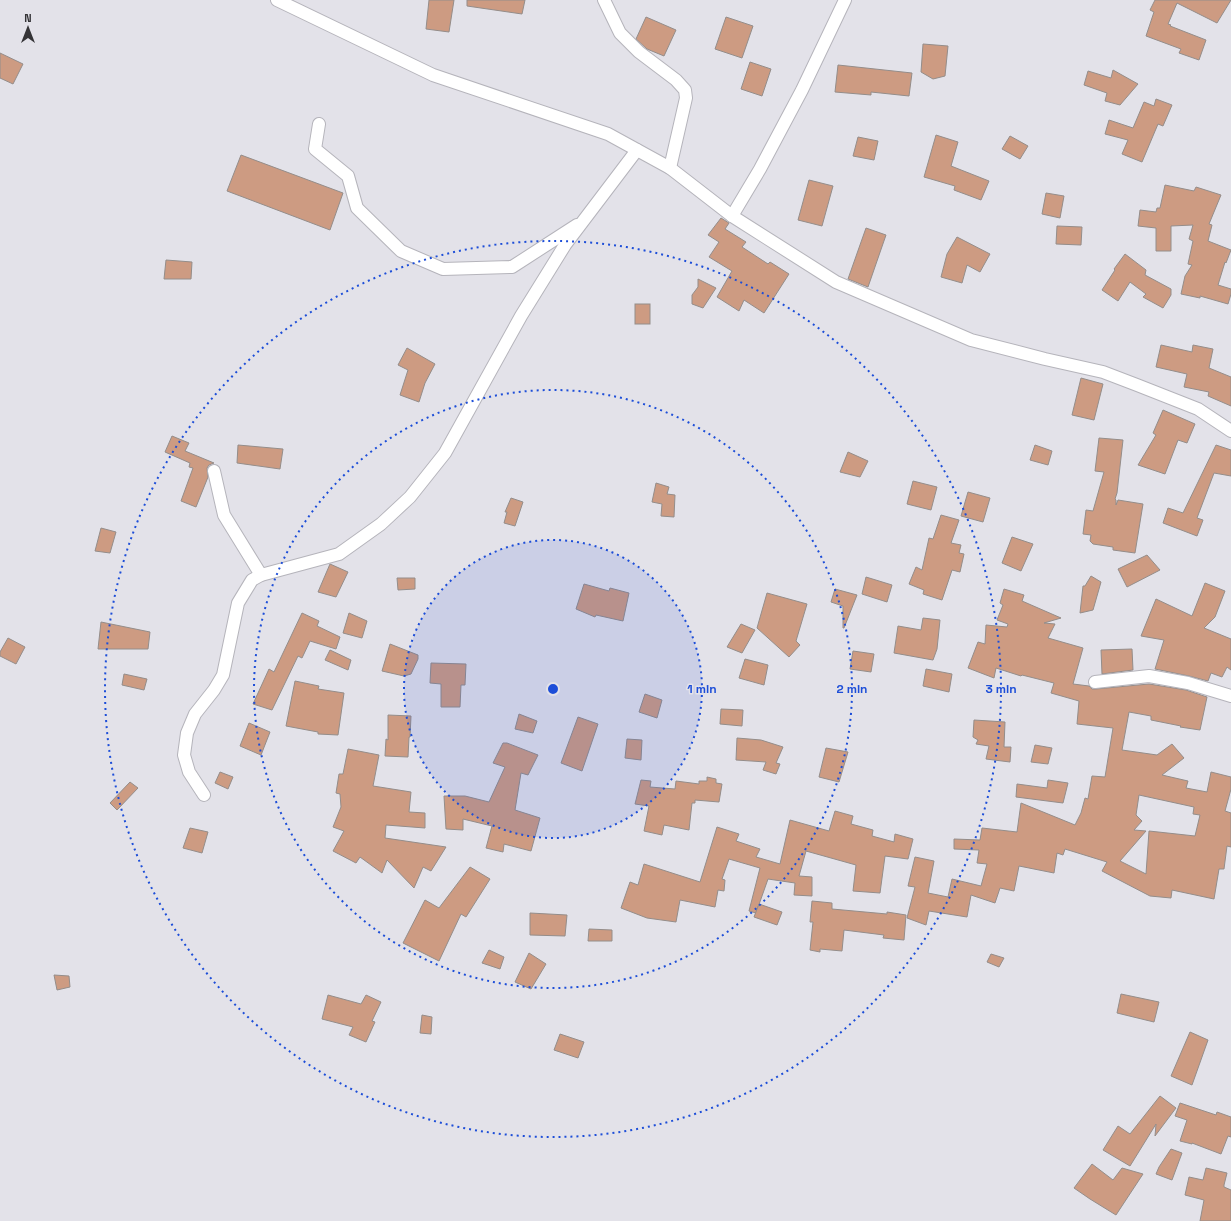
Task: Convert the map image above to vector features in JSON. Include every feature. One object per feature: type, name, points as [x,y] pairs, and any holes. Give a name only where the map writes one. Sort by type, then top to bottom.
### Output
[{"type":"street","points":[[277,0],[433,75],[608,134],[670,168],[732,216],[836,282],[971,340],[1103,372],[1123,379],[1198,409],[1231,431]]},
{"type":"street","points":[[604,0],[620,33],[639,52],[676,80],[685,90],[686,98],[670,168]]},
{"type":"street","points":[[732,216],[760,169],[802,90],[845,0]]},
{"type":"street","points":[[319,124],[315,149],[348,176],[357,208],[401,251],[443,269],[512,268],[585,220]]},
{"type":"street","points":[[204,795],[189,772],[184,754],[187,734],[195,714],[214,690],[223,675],[238,603],[252,580],[261,575],[340,554],[381,524],[410,497],[445,453],[521,316],[565,245],[637,150]]},
{"type":"street","points":[[214,471],[224,515],[261,575]]},
{"type":"street","points":[[1095,682],[1149,676],[1188,683],[1231,696]]},
{"type":"building","points":[[429,0],[454,0],[449,32],[426,29]]},
{"type":"building","points":[[467,0],[525,0],[522,14],[467,6]]},
{"type":"building","points":[[1155,0],[1231,0],[1217,23],[1177,3],[1168,24],[1206,40],[1199,60],[1179,53],[1181,49],[1146,36],[1154,12],[1150,10]]},
{"type":"building","points":[[646,17],[676,30],[664,56],[647,49],[636,39]]},
{"type":"building","points":[[726,17],[753,26],[742,58],[715,49]]},
{"type":"building","points":[[923,44],[948,46],[945,76],[933,79],[921,72]]},
{"type":"building","points":[[0,53],[23,64],[13,84],[0,78]]},
{"type":"building","points":[[750,62],[771,69],[762,96],[741,89]]},
{"type":"building","points":[[838,65],[912,73],[909,96],[871,92],[871,95],[835,92]]},
{"type":"building","points":[[1113,70],[1138,84],[1120,105],[1105,101],[1107,93],[1084,85],[1088,71],[1111,78]]},
{"type":"building","points":[[1156,99],[1172,105],[1163,126],[1158,124],[1142,162],[1122,154],[1128,140],[1105,134],[1109,120],[1133,128],[1144,102],[1154,106]]},
{"type":"building","points":[[936,135],[958,142],[951,166],[989,181],[981,200],[954,190],[955,186],[924,177]]},
{"type":"building","points":[[1010,136],[1028,146],[1020,159],[1002,149]]},
{"type":"building","points":[[858,137],[878,141],[874,160],[853,156]]},
{"type":"building","points":[[241,155],[343,193],[330,230],[227,191]]},
{"type":"building","points":[[809,180],[833,186],[822,226],[798,220]]},
{"type":"building","points":[[1165,185],[1194,191],[1196,187],[1221,195],[1209,224],[1212,225],[1208,241],[1231,250],[1226,263],[1225,262],[1218,285],[1231,289],[1228,304],[1200,296],[1200,298],[1181,294],[1185,276],[1192,265],[1188,264],[1193,241],[1189,239],[1193,225],[1171,226],[1171,251],[1156,251],[1156,228],[1138,226],[1140,210],[1156,212],[1157,208],[1160,208]]},
{"type":"building","points":[[1046,193],[1064,196],[1060,218],[1042,214]]},
{"type":"building","points":[[721,218],[729,223],[725,229],[746,242],[742,247],[768,264],[770,262],[789,274],[764,313],[744,300],[739,311],[717,297],[732,271],[709,257],[719,242],[708,235]]},
{"type":"building","points":[[1057,226],[1082,227],[1081,245],[1056,244]]},
{"type":"building","points":[[866,228],[886,235],[868,287],[848,279]]},
{"type":"building","points":[[957,237],[990,254],[980,272],[967,265],[962,283],[941,277],[947,254]]},
{"type":"building","points":[[1125,254],[1146,270],[1145,275],[1171,289],[1171,295],[1163,308],[1143,297],[1146,294],[1130,282],[1118,301],[1102,290]]},
{"type":"building","points":[[166,260],[192,262],[191,279],[164,279]]},
{"type":"building","points":[[698,279],[716,288],[703,308],[692,304],[692,295],[698,287]]},
{"type":"building","points":[[635,304],[650,304],[650,324],[635,324]]},
{"type":"building","points":[[1161,345],[1192,352],[1193,345],[1213,349],[1209,368],[1231,377],[1231,406],[1208,396],[1209,392],[1184,387],[1187,374],[1156,367]]},
{"type":"building","points":[[407,348],[435,364],[425,383],[419,402],[400,395],[408,370],[398,365]]},
{"type":"building","points":[[1081,378],[1103,384],[1094,420],[1072,415]]},
{"type":"building","points":[[1163,410],[1195,424],[1187,443],[1178,440],[1165,474],[1138,465],[1156,435],[1153,433]]},
{"type":"building","points":[[172,436],[189,443],[185,451],[214,463],[209,465],[207,468],[208,477],[196,507],[181,501],[193,468],[189,467],[190,463],[165,452]]},
{"type":"building","points":[[1099,438],[1123,440],[1115,499],[1116,505],[1118,500],[1143,504],[1135,553],[1113,550],[1113,547],[1093,544],[1090,541],[1091,535],[1083,534],[1086,510],[1093,511],[1104,472],[1095,471]]},
{"type":"building","points":[[238,445],[283,449],[280,469],[237,463]]},
{"type":"building","points":[[1035,445],[1052,451],[1048,465],[1030,460]]},
{"type":"building","points":[[1216,445],[1231,450],[1231,476],[1214,473],[1197,518],[1203,520],[1197,536],[1163,523],[1168,508],[1183,513]]},
{"type":"building","points":[[848,452],[868,461],[860,477],[840,472]]},
{"type":"building","points":[[913,481],[937,487],[931,510],[907,504]]},
{"type":"building","points":[[656,483],[669,487],[667,494],[675,495],[674,517],[661,516],[662,504],[652,502]]},
{"type":"building","points":[[968,492],[990,498],[983,522],[961,516]]},
{"type":"building","points":[[511,498],[523,502],[515,526],[504,523],[507,512],[505,512]]},
{"type":"building","points":[[941,515],[959,520],[951,543],[961,545],[959,553],[964,554],[960,572],[952,570],[942,600],[923,594],[924,590],[909,584],[916,567],[922,570],[929,538],[933,539]]},
{"type":"building","points":[[101,528],[116,532],[110,553],[95,551]]},
{"type":"building","points":[[1012,537],[1033,544],[1021,571],[1002,563]]},
{"type":"building","points":[[1147,555],[1160,570],[1127,587],[1118,569]]},
{"type":"building","points":[[330,564],[348,572],[336,597],[318,592]]},
{"type":"building","points":[[1091,576],[1101,582],[1093,610],[1080,613],[1083,586],[1085,586]]},
{"type":"building","points":[[866,577],[892,585],[887,602],[862,594]]},
{"type":"building","points":[[397,578],[415,578],[415,589],[398,590]]},
{"type":"building","points":[[1205,583],[1225,591],[1215,617],[1204,628],[1231,639],[1231,670],[1227,667],[1222,677],[1211,673],[1208,681],[1155,669],[1164,640],[1141,636],[1156,599],[1192,616]]},
{"type":"building","points":[[584,584],[609,591],[610,588],[629,593],[623,621],[596,615],[595,617],[576,609]]},
{"type":"building","points":[[835,589],[857,595],[844,628],[843,606],[831,602]]},
{"type":"building","points":[[1004,589],[1024,595],[1022,601],[1061,618],[1044,623],[1055,624],[1048,638],[1083,648],[1073,684],[1089,686],[1092,689],[1096,689],[1149,684],[1186,690],[1207,697],[1200,730],[1151,720],[1151,716],[1129,712],[1122,750],[1157,755],[1172,744],[1184,758],[1162,775],[1188,781],[1186,788],[1207,792],[1211,772],[1231,777],[1231,789],[1225,811],[1231,813],[1231,847],[1227,846],[1224,869],[1219,869],[1214,899],[1172,890],[1171,898],[1150,896],[1102,871],[1107,862],[1065,849],[1063,855],[1057,853],[1054,873],[1019,866],[1014,891],[1000,888],[995,903],[971,895],[967,917],[929,911],[926,925],[907,918],[915,887],[908,886],[915,857],[934,861],[928,893],[948,897],[952,879],[981,886],[987,864],[977,863],[979,850],[954,849],[954,839],[980,840],[982,828],[1017,832],[1021,803],[1075,825],[1081,813],[1085,798],[1088,799],[1092,776],[1105,777],[1113,728],[1077,724],[1079,701],[1051,693],[1054,683],[1021,676],[996,668],[994,678],[968,668],[978,642],[985,644],[986,625],[1007,627],[1008,624],[997,620],[1003,605],[1000,603]],"holes":[[[1139,795],[1194,807],[1193,814],[1200,815],[1195,836],[1149,831],[1146,874],[1120,861],[1146,831],[1134,830],[1142,821],[1136,815]]]},
{"type":"building","points":[[767,593],[807,604],[796,641],[800,645],[789,657],[757,628]]},
{"type":"building","points":[[302,613],[319,621],[317,626],[340,637],[336,649],[310,641],[302,658],[298,656],[272,710],[253,704],[269,669],[274,672]]},
{"type":"building","points":[[349,613],[367,621],[362,638],[343,633]]},
{"type":"building","points":[[923,618],[940,620],[937,649],[933,660],[894,653],[898,626],[921,630]]},
{"type":"building","points":[[101,622],[150,632],[148,649],[98,649]]},
{"type":"building","points":[[741,624],[755,630],[742,653],[727,647]]},
{"type":"building","points":[[8,638],[25,647],[16,664],[0,656],[0,652]]},
{"type":"building","points":[[390,644],[418,655],[418,659],[411,674],[404,676],[382,671]]},
{"type":"building","points":[[1132,649],[1133,670],[1102,674],[1101,650]]},
{"type":"building","points":[[330,650],[351,660],[348,670],[325,660]]},
{"type":"building","points":[[853,651],[874,654],[871,672],[850,669]]},
{"type":"building","points":[[745,659],[768,665],[764,685],[739,678]]},
{"type":"building","points":[[431,663],[466,664],[465,685],[461,685],[460,707],[441,707],[441,684],[430,683]]},
{"type":"building","points":[[926,669],[952,674],[949,692],[923,686]]},
{"type":"building","points":[[124,674],[147,679],[144,690],[122,685]]},
{"type":"building","points":[[295,681],[319,686],[318,689],[344,693],[338,735],[318,734],[318,732],[286,726]]},
{"type":"building","points":[[645,694],[662,700],[657,718],[639,712]]},
{"type":"building","points":[[721,709],[743,710],[742,726],[720,724]]},
{"type":"building","points":[[519,714],[537,721],[533,733],[515,729]]},
{"type":"building","points":[[388,715],[411,716],[408,757],[385,756],[386,739],[388,740]]},
{"type":"building","points":[[578,717],[598,724],[582,771],[561,763]]},
{"type":"building","points":[[974,720],[1005,722],[1004,747],[1011,747],[1010,762],[986,759],[989,746],[976,744],[978,740],[973,737]]},
{"type":"building","points":[[249,723],[270,732],[261,755],[240,746]]},
{"type":"building","points":[[737,738],[761,740],[783,747],[776,763],[780,764],[776,774],[763,770],[766,762],[736,760]]},
{"type":"building","points":[[627,739],[642,740],[641,760],[625,758]]},
{"type":"building","points":[[503,743],[507,743],[538,755],[528,775],[521,773],[515,810],[540,818],[531,851],[504,844],[503,852],[486,848],[492,826],[463,819],[463,830],[446,829],[444,796],[465,796],[489,802],[505,767],[493,763]]},
{"type":"building","points":[[1035,745],[1052,748],[1048,764],[1031,762]]},
{"type":"building","points":[[826,748],[848,752],[839,782],[819,777]]},
{"type":"building","points":[[348,749],[379,755],[373,786],[411,792],[409,812],[425,813],[425,828],[386,825],[385,838],[446,847],[431,871],[423,867],[414,888],[387,860],[382,873],[360,857],[356,863],[333,851],[344,831],[333,827],[341,807],[340,794],[336,793],[339,774],[343,774]]},
{"type":"building","points":[[220,772],[233,777],[228,789],[215,783]]},
{"type":"building","points":[[707,777],[716,779],[716,783],[722,784],[719,802],[695,800],[695,803],[692,803],[689,830],[664,825],[662,835],[644,831],[649,806],[635,804],[641,780],[651,781],[650,787],[675,789],[676,781],[699,784],[699,781],[707,781]]},
{"type":"building","points":[[1048,780],[1068,783],[1063,803],[1016,797],[1017,784],[1047,788]]},
{"type":"building","points":[[130,782],[138,788],[117,810],[110,803]]},
{"type":"building","points":[[835,811],[853,816],[851,824],[873,830],[872,836],[894,842],[895,834],[913,839],[908,859],[885,856],[880,893],[853,891],[856,865],[806,851],[799,876],[812,877],[812,896],[794,895],[795,883],[768,879],[756,913],[749,911],[760,868],[729,859],[722,879],[725,880],[724,891],[718,890],[715,907],[680,900],[676,922],[647,918],[621,908],[630,882],[638,885],[644,864],[700,882],[717,827],[739,834],[736,841],[760,849],[756,857],[780,864],[790,820],[829,831]]},
{"type":"building","points":[[190,828],[208,832],[202,853],[183,848]]},
{"type":"building","points":[[470,867],[490,879],[466,917],[461,914],[439,961],[403,943],[425,900],[439,908]]},
{"type":"building","points":[[812,901],[832,903],[832,909],[887,914],[887,912],[906,915],[904,940],[883,938],[884,935],[844,930],[842,951],[820,949],[820,952],[810,950],[813,922],[810,922]]},
{"type":"building","points":[[759,904],[782,912],[777,925],[754,917]]},
{"type":"building","points":[[530,913],[567,915],[565,936],[530,935]]},
{"type":"building","points":[[589,929],[612,930],[612,941],[588,941]]},
{"type":"building","points":[[489,950],[504,957],[500,969],[482,963]]},
{"type":"building","points":[[529,953],[546,964],[531,989],[515,982]]},
{"type":"building","points":[[991,954],[1004,958],[999,967],[987,962]]},
{"type":"building","points":[[54,975],[69,976],[70,987],[57,990]]},
{"type":"building","points":[[1121,994],[1159,1002],[1154,1022],[1117,1013]]},
{"type":"building","points":[[328,995],[361,1004],[366,995],[381,1002],[372,1021],[375,1022],[366,1042],[349,1035],[353,1027],[322,1019]]},
{"type":"building","points":[[422,1015],[432,1017],[431,1034],[420,1033]]},
{"type":"building","points":[[1190,1032],[1208,1040],[1192,1085],[1171,1076]]},
{"type":"building","points":[[560,1034],[584,1042],[578,1058],[554,1050]]},
{"type":"building","points":[[1160,1096],[1176,1108],[1155,1136],[1156,1124],[1130,1166],[1103,1150],[1118,1126],[1130,1134]]},
{"type":"building","points":[[1180,1103],[1216,1115],[1217,1112],[1231,1117],[1231,1137],[1228,1136],[1221,1154],[1192,1143],[1180,1141],[1187,1120],[1175,1116]]},
{"type":"building","points":[[1171,1149],[1182,1153],[1172,1180],[1156,1174]]},
{"type":"building","points":[[1092,1164],[1113,1180],[1122,1168],[1143,1174],[1116,1215],[1074,1188]]},
{"type":"building","points":[[1206,1168],[1227,1173],[1224,1187],[1231,1190],[1231,1221],[1200,1221],[1204,1200],[1185,1195],[1189,1177],[1203,1180]]}]
